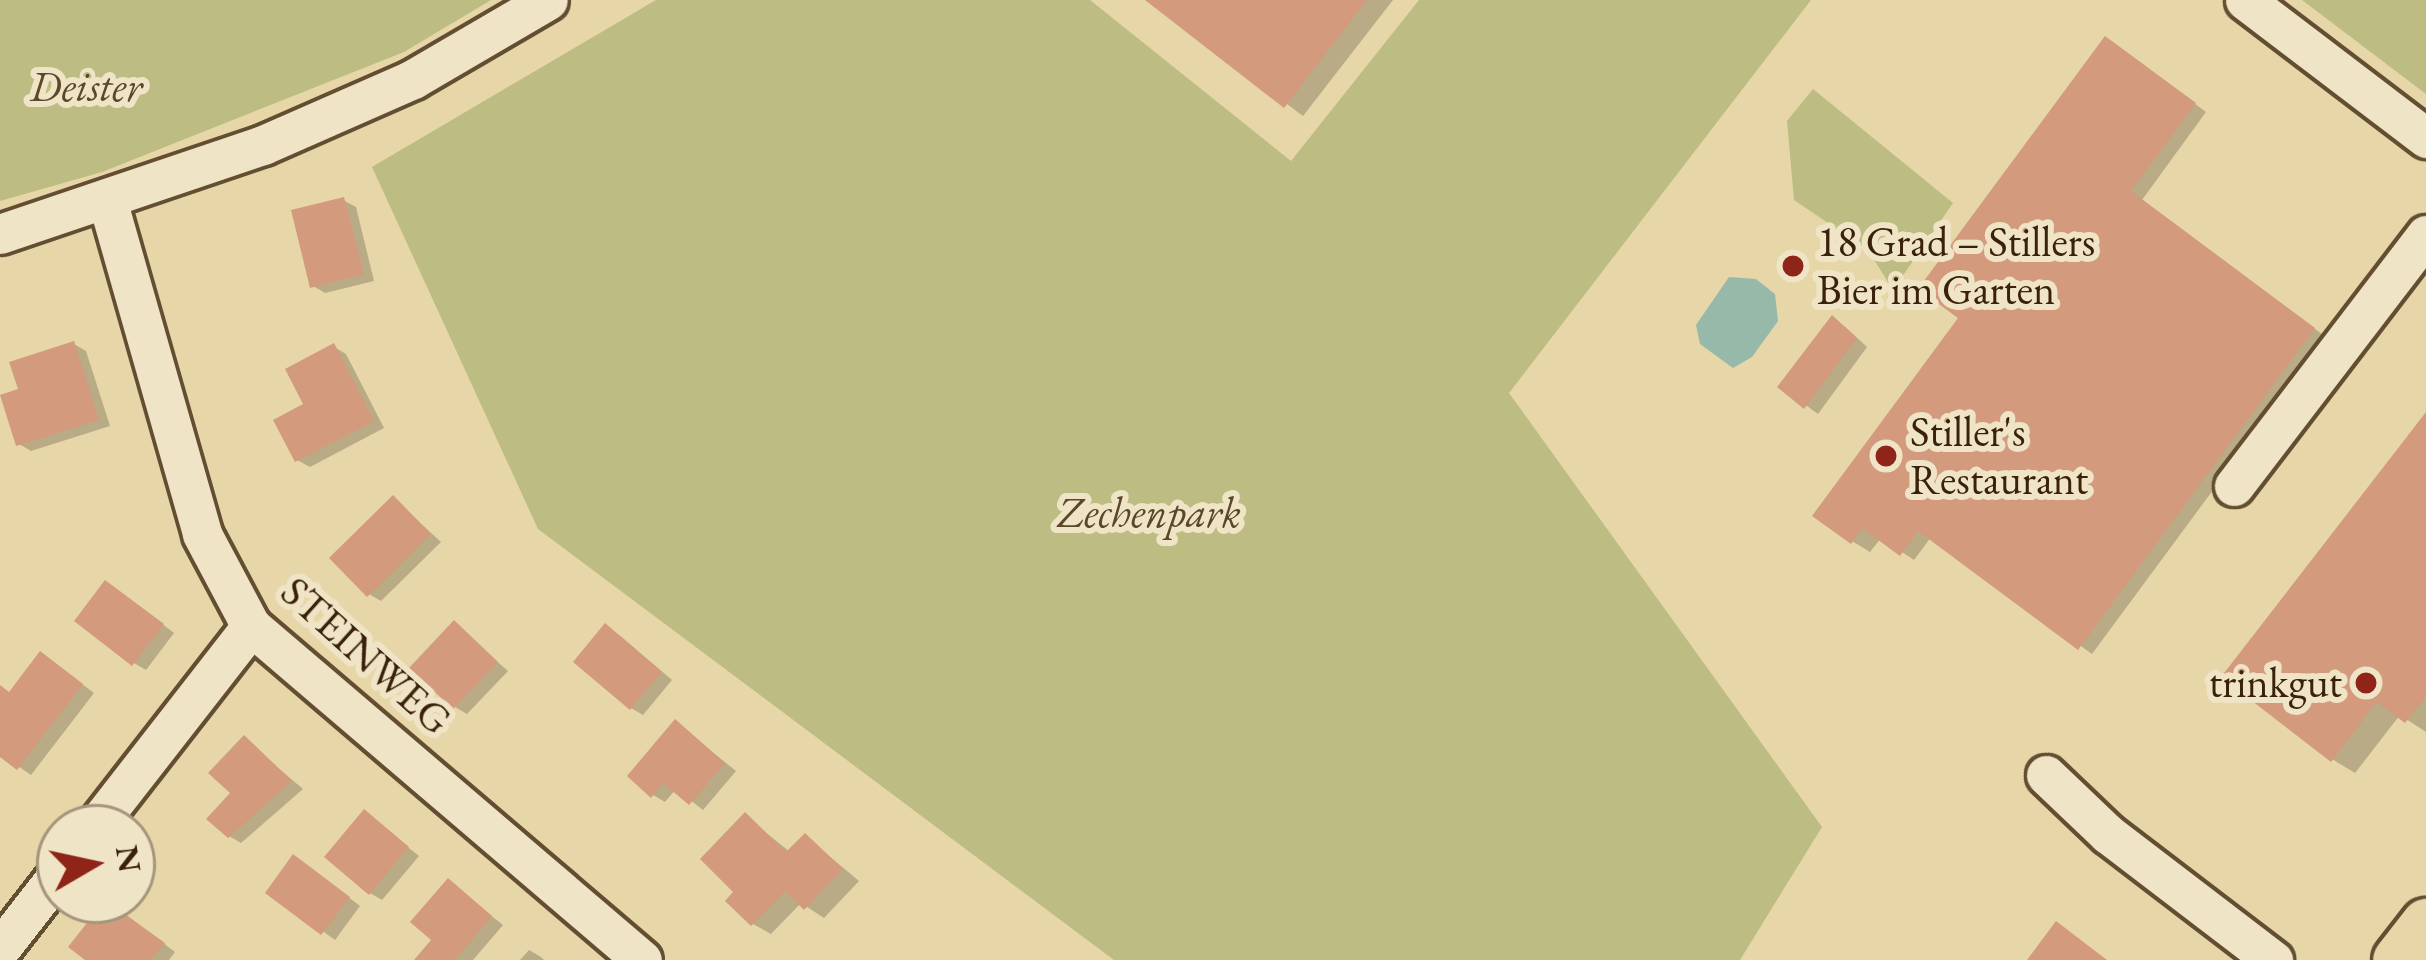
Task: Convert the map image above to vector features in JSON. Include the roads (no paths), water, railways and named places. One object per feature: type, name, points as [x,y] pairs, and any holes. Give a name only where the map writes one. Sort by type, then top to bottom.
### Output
[{"type":"main road","points":[[2398,960],[2426,924]]},
{"type":"street","points":[[0,234],[108,203],[413,79],[548,0]]},
{"type":"street","points":[[2246,0],[2426,138]]},
{"type":"street","name":"STEINWEG","points":[[108,203],[202,534],[251,626],[642,960]]},
{"type":"street","points":[[2234,486],[2426,235]]},
{"type":"street","points":[[113,804],[251,626]]},
{"type":"street","points":[[2046,775],[2108,834],[2272,960]]},
{"type":"street","points":[[0,950],[36,903]]},
{"type":"place","name":"18 Grad – Stillers Bier im Garten","points":[[1793,266]]},
{"type":"place","name":"Stiller's Restaurant","points":[[1886,456]]},
{"type":"place","name":"trinkgut","points":[[2366,683]]},
{"type":"park label","name":"Deister","points":[[86,87]]},
{"type":"park label","name":"Zechenpark","points":[[1149,513]]}]
